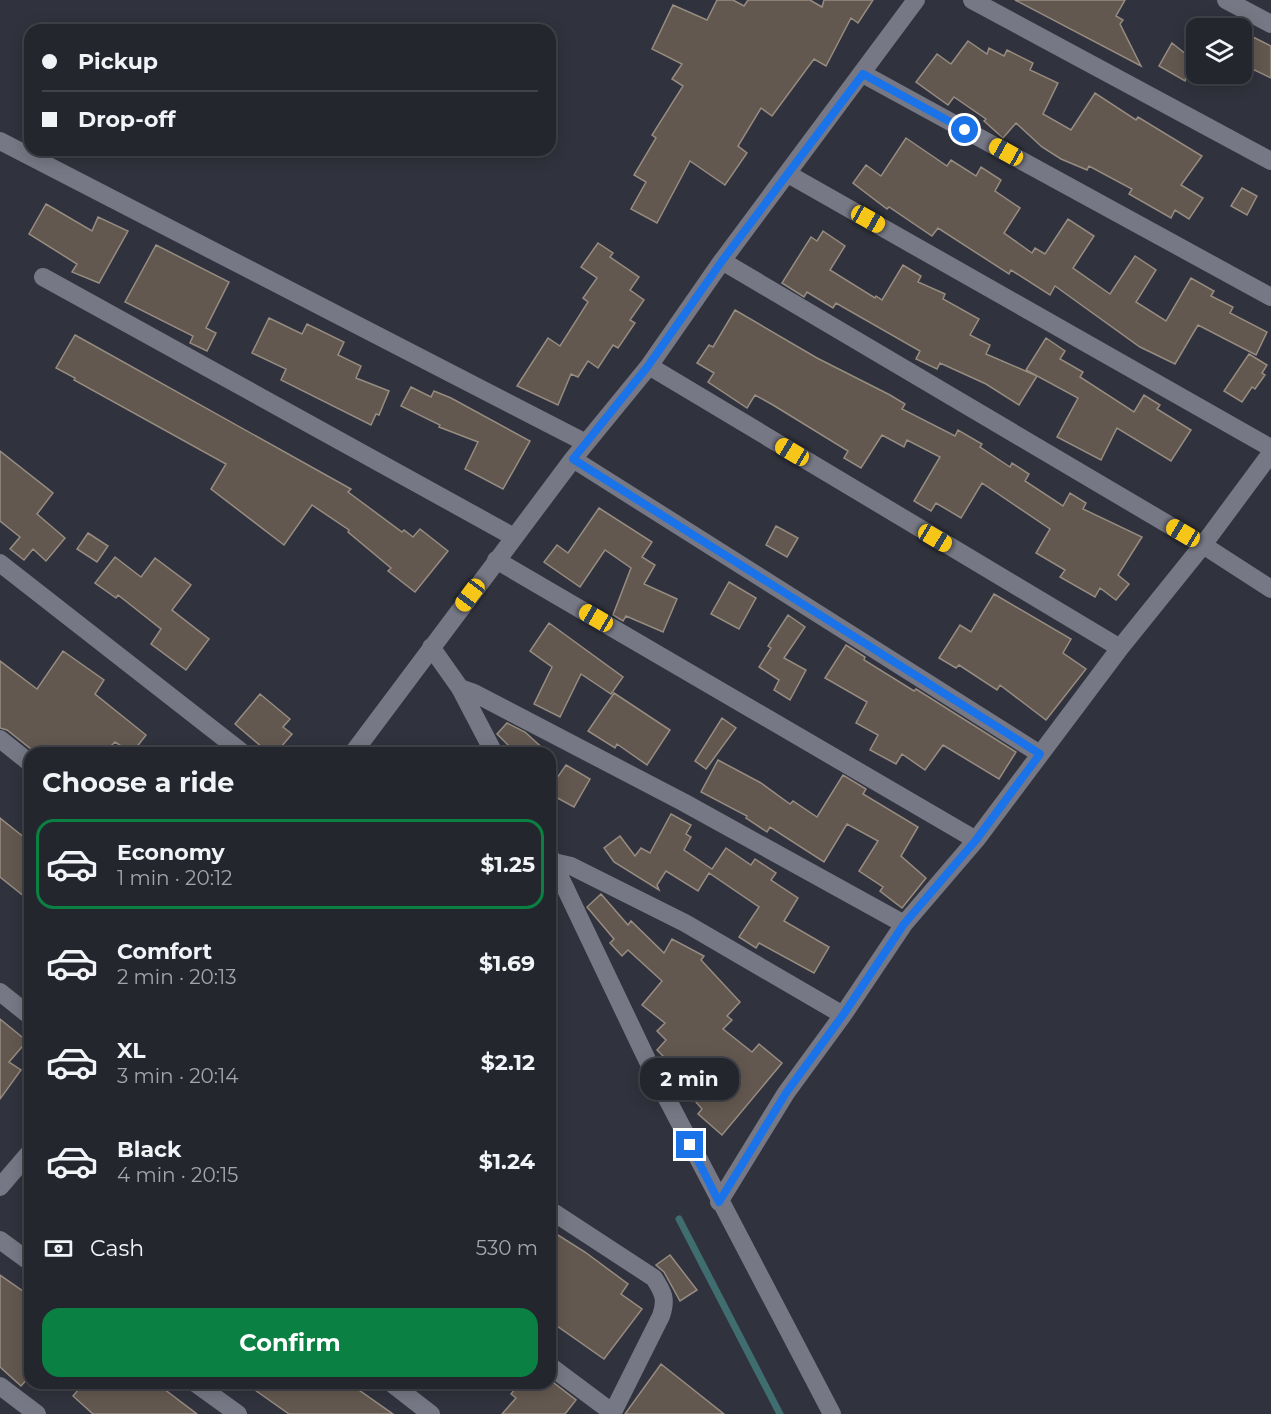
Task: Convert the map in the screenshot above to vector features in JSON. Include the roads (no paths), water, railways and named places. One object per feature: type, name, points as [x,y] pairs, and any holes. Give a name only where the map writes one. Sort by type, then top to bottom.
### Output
[{"type":"street","points":[[357,747],[573,459],[648,366],[722,261],[916,0]]},
{"type":"street","points":[[972,0],[1271,161]]},
{"type":"street","points":[[1226,0],[1271,24]]},
{"type":"street","points":[[863,74],[1271,297]]},
{"type":"street","points":[[0,141],[24,153]]},
{"type":"street","points":[[29,156],[586,443]]},
{"type":"street","points":[[788,174],[1271,448]]},
{"type":"street","points":[[722,261],[1203,545],[1271,589]]},
{"type":"street","points":[[43,277],[514,537]]},
{"type":"street","points":[[648,366],[1120,648]]},
{"type":"street","points":[[719,1202],[786,1093],[843,1015],[904,924],[976,840],[1120,648],[1203,545],[1271,453]]},
{"type":"street","points":[[573,459],[1040,754]]},
{"type":"street","points":[[496,560],[976,840]]},
{"type":"street","points":[[0,563],[235,747]]},
{"type":"street","points":[[431,647],[460,688],[491,747]]},
{"type":"street","points":[[460,688],[474,693],[683,802],[904,924]]},
{"type":"street","points":[[0,739],[24,758]]},
{"type":"street","points":[[556,860],[685,923],[843,1015]]},
{"type":"street","points":[[556,867],[651,1068],[719,1202],[832,1414]]},
{"type":"street","points":[[0,992],[24,1011]]},
{"type":"street","points":[[0,1187],[24,1159]]},
{"type":"street","points":[[556,1214],[654,1278],[664,1293],[665,1305],[613,1414],[556,1371]]},
{"type":"street","points":[[0,1240],[24,1258]]},
{"type":"street","points":[[0,1386],[37,1414]]},
{"type":"street","points":[[203,1389],[238,1414]]},
{"type":"street","points":[[399,1389],[431,1414]]},
{"type":"waterway","points":[[679,1219],[780,1414]]}]
